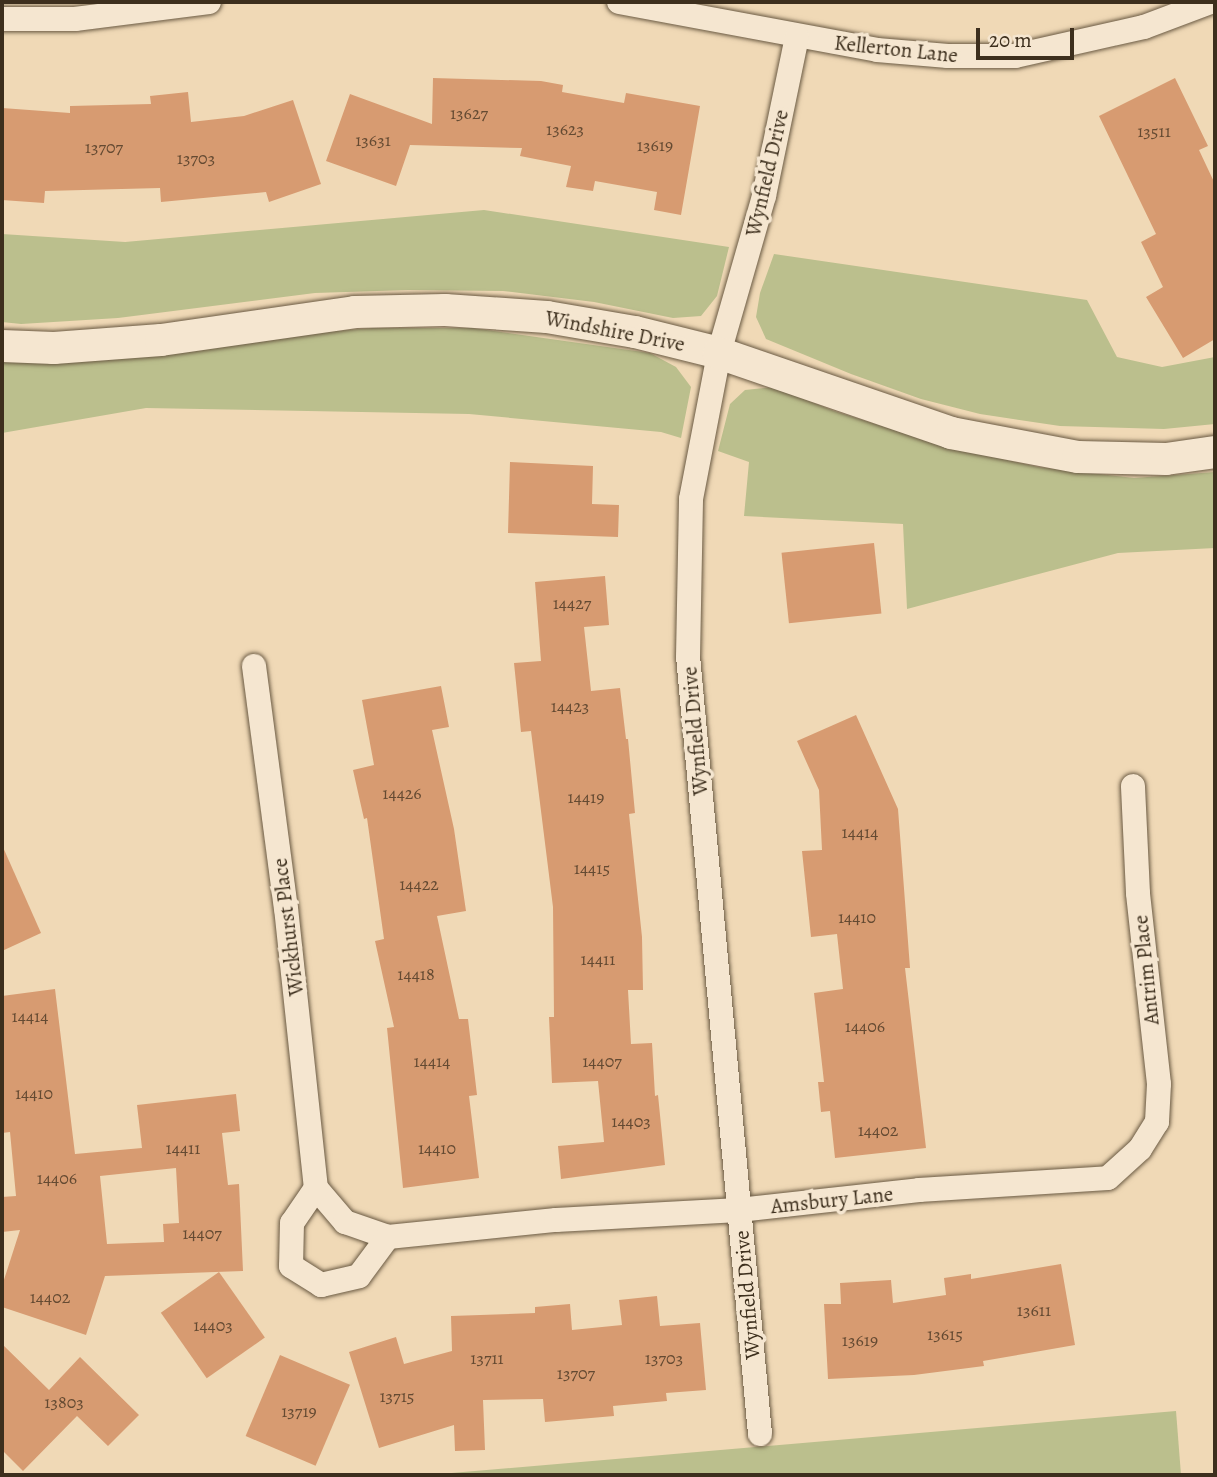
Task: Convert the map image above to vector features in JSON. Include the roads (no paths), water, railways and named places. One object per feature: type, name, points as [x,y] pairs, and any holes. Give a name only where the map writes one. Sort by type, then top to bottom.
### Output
[{"type":"street","points":[[2,19],[75,19],[209,2]]},
{"type":"street","name":"Kellerton Lane","points":[[619,2],[797,37],[888,51],[1015,56],[1144,27],[1210,2]]},
{"type":"street","name":"Wynfield Drive","points":[[760,1434],[688,657],[691,499],[719,353],[764,196],[797,37]]},
{"type":"street","name":"Windshire Drive","points":[[2,345],[54,348],[160,340],[355,312],[445,310],[547,317],[635,332],[719,353],[951,433],[1078,457],[1166,458],[1215,452]]},
{"type":"street","name":"Wickhurst Place","points":[[254,666],[286,908],[316,1188]]},
{"type":"street","name":"Antrim Place","points":[[1133,786],[1138,893],[1159,1084],[1157,1122],[1140,1149]]},
{"type":"street","name":"Amsbury Lane","points":[[316,1188],[345,1222],[388,1237],[556,1220],[739,1210],[919,1190],[1108,1178],[1140,1149]]},
{"type":"street","points":[[316,1188],[292,1223],[291,1266],[321,1285],[359,1276],[388,1237]]}]
